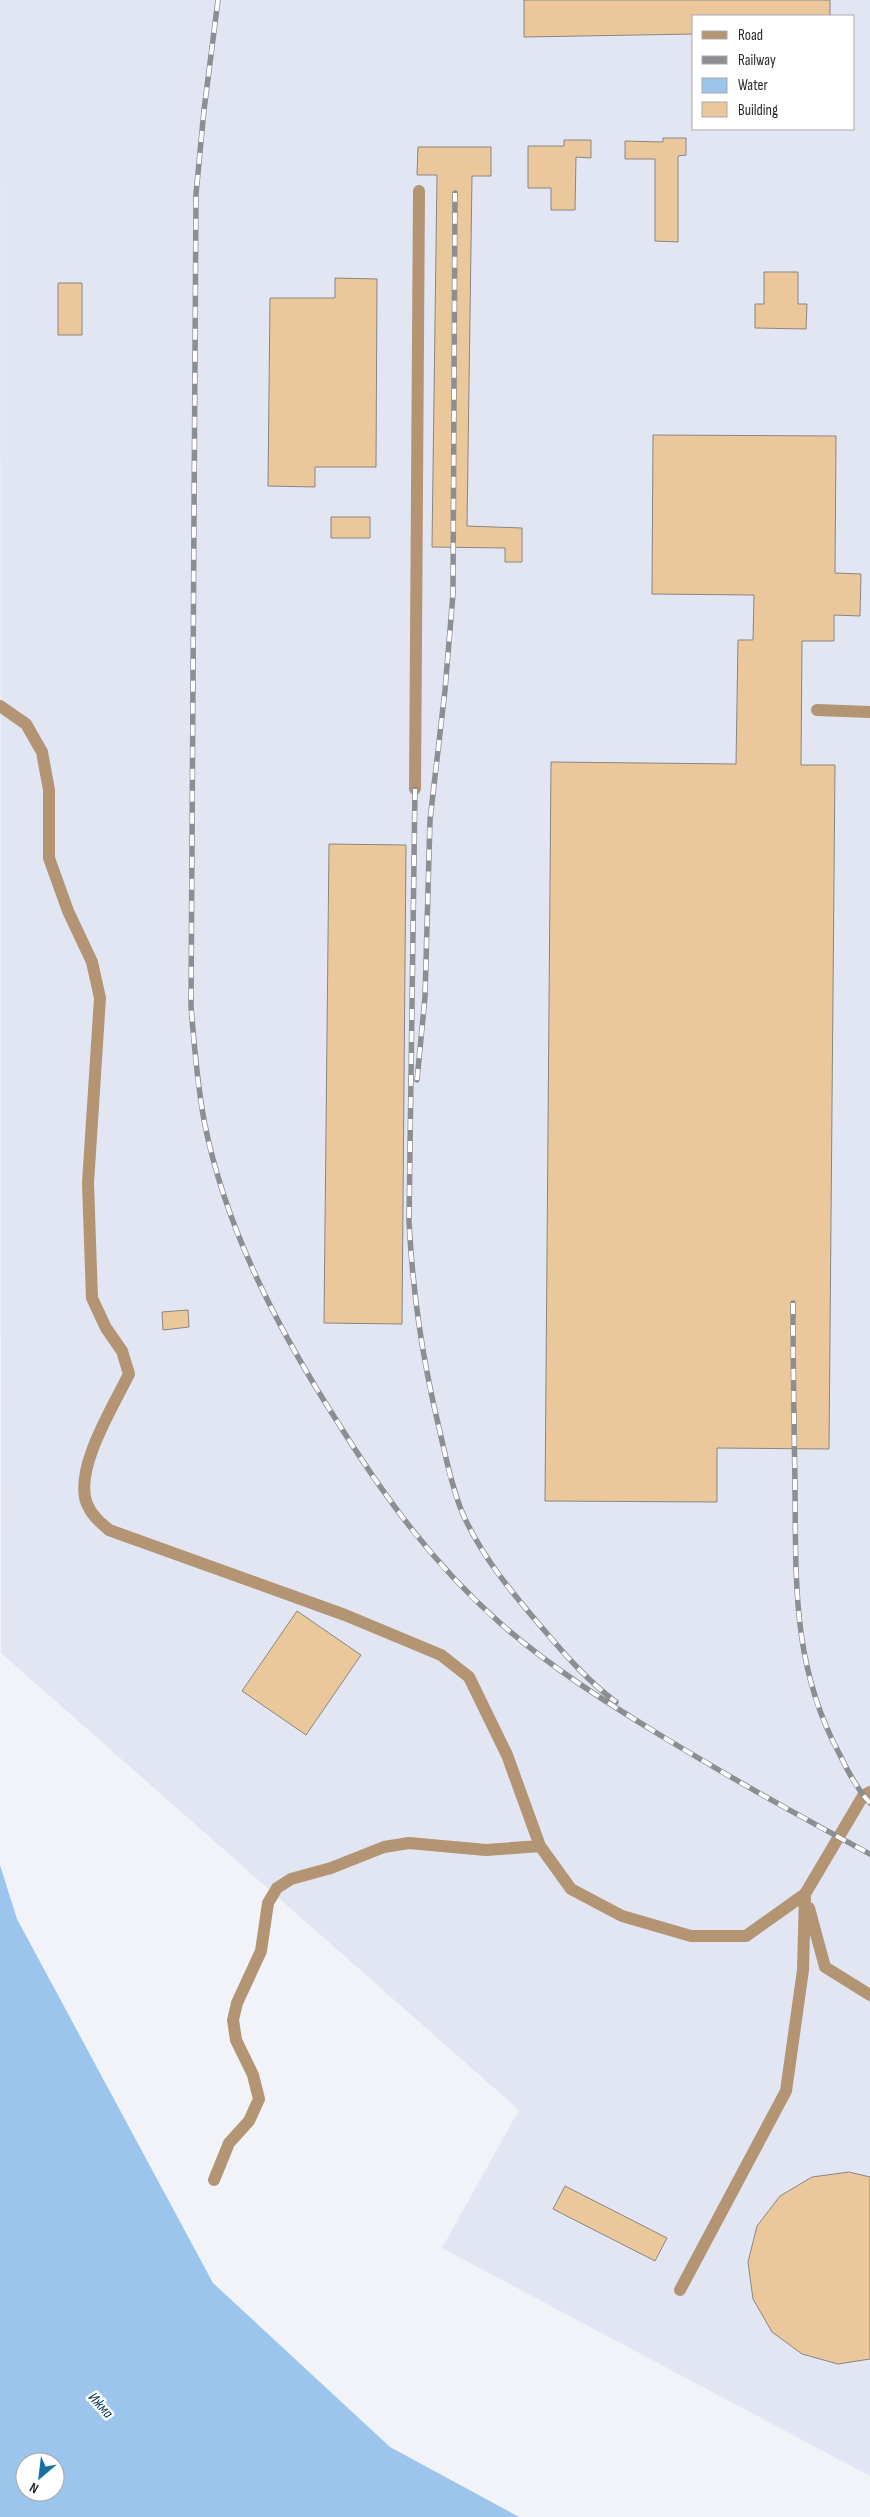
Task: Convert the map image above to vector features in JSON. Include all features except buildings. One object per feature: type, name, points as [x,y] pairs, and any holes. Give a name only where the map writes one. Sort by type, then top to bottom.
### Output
[{"type":"street","points":[[415,789],[419,190]]},
{"type":"street","points":[[0,706],[26,724],[42,752],[49,790],[49,858],[68,911],[92,962],[100,998],[88,1183],[92,1298],[106,1328],[122,1350],[129,1374],[86,1466],[86,1502],[93,1517],[109,1530],[345,1615],[448,1660],[469,1677],[507,1755],[540,1846],[571,1889],[622,1916],[691,1936],[746,1936],[805,1894],[863,1796],[870,1792]]},
{"type":"street","points":[[817,710],[870,712]]},
{"type":"street","points":[[214,2180],[229,2142],[249,2121],[259,2099],[253,2075],[236,2040],[233,2020],[237,2003],[261,1951],[268,1903],[277,1888],[291,1879],[331,1868],[384,1847],[409,1843],[486,1850],[540,1846]]},
{"type":"street","points":[[805,1894],[825,1967],[870,1995]]},
{"type":"street","points":[[680,2290],[786,2091],[802,1970],[805,1894]]},
{"type":"shaded area","points":[[0,0],[870,0],[870,2476],[442,2248],[519,2110],[1,1653]]},
{"type":"water","name":"Ижма","points":[[0,1865],[17,1919],[213,2283],[390,2447],[519,2517],[0,2517]]},
{"type":"railway","points":[[218,0],[204,110],[196,194],[191,1006],[204,1120],[213,1160],[225,1199],[239,1238],[274,1312],[335,1418],[390,1501],[431,1552],[475,1600],[538,1654],[618,1709],[738,1781],[870,1854]]},
{"type":"railway","points":[[417,1080],[425,997],[430,820],[445,690],[453,594],[455,193]]},
{"type":"railway","points":[[415,789],[409,1222],[416,1300],[433,1401],[455,1492],[462,1512],[478,1544],[509,1588],[552,1640],[587,1677],[616,1702]]},
{"type":"railway","points":[[793,1303],[797,1590],[805,1656],[824,1722],[850,1774],[870,1803]]}]
